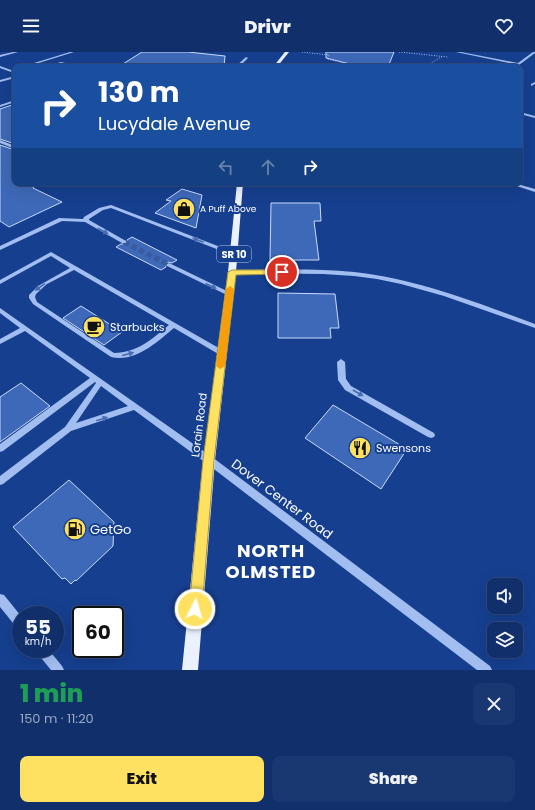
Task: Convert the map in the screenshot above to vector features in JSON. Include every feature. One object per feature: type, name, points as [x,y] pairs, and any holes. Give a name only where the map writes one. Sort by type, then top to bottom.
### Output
[{"type":"main road","points":[[277,64],[286,52]]},
{"type":"main road","name":"Lorain Road","points":[[190,670],[209,460],[232,272],[240,186]]},
{"type":"street","points":[[0,56],[16,52]]},
{"type":"street","points":[[33,64],[73,52]]},
{"type":"street","points":[[457,52],[519,64],[535,52]]},
{"type":"street","points":[[240,64],[247,58]]},
{"type":"street","points":[[0,67],[12,70]]},
{"type":"street","points":[[0,81],[12,78]]},
{"type":"street","points":[[0,106],[12,102]]},
{"type":"street","points":[[523,115],[535,117]]},
{"type":"street","points":[[0,141],[12,147]]},
{"type":"street","points":[[519,186],[535,191]]},
{"type":"street","points":[[86,221],[86,218],[95,212],[111,206],[234,254]]},
{"type":"street","points":[[0,248],[61,219],[86,221],[124,242]]},
{"type":"street","points":[[0,282],[51,254],[222,353]]},
{"type":"street","points":[[168,265],[229,294]]},
{"type":"street","points":[[74,268],[40,286],[32,294],[34,303],[113,355],[121,356],[133,353],[174,325]]},
{"type":"street","points":[[232,272],[307,272],[354,274],[397,281],[453,295],[535,326]]},
{"type":"street","name":"Dover Center Road","points":[[0,310],[209,460],[486,670]]},
{"type":"street","points":[[0,342],[24,328]]},
{"type":"street","points":[[341,362],[342,380],[348,388],[431,435]]},
{"type":"street","points":[[68,429],[97,380]]},
{"type":"street","points":[[0,448],[97,380]]},
{"type":"street","points":[[0,481],[68,429],[135,407]]},
{"type":"street","points":[[0,599],[12,613]]},
{"type":"street","points":[[48,658],[58,670]]},
{"type":"path","points":[[302,52],[329,55],[327,59],[349,64]]},
{"type":"path","points":[[399,56],[399,52],[451,58]]},
{"type":"path","points":[[412,57],[413,53],[415,52]]},
{"type":"path","points":[[430,64],[448,54]]},
{"type":"building","points":[[142,52],[188,52],[225,56],[224,64],[123,64]]},
{"type":"building","points":[[326,52],[394,52],[389,64],[350,64],[326,58]]},
{"type":"building","points":[[12,105],[12,143],[0,139],[0,109]]},
{"type":"building","points":[[0,145],[12,149],[12,186],[34,186],[33,188],[62,202],[9,227],[0,221]]},
{"type":"building","points":[[182,189],[202,195],[196,228],[155,213],[171,201],[166,200]]},
{"type":"building","points":[[271,203],[320,203],[321,221],[314,221],[319,260],[270,260]]},
{"type":"building","points":[[132,237],[177,260],[172,263],[168,262],[165,265],[166,267],[161,270],[116,247],[121,244],[127,244],[127,240]]},
{"type":"building","points":[[278,293],[335,294],[339,328],[330,328],[331,338],[278,338]]},
{"type":"building","points":[[81,306],[122,332],[104,345],[63,318]]},
{"type":"building","points":[[21,383],[50,406],[0,442],[0,397]]},
{"type":"building","points":[[333,405],[407,449],[381,489],[305,438]]},
{"type":"building","points":[[69,480],[114,522],[113,546],[71,584],[65,578],[62,579],[13,527]]},
{"type":"tunnel","points":[[124,242],[169,265]]},
{"type":"slow traffic","points":[[220,366],[230,289]]},
{"type":"place","name":"A Puff Above","points":[[184,209]]},
{"type":"place","name":"Starbucks","points":[[94,327]]},
{"type":"place","name":"Swensons","points":[[360,448]]},
{"type":"place","name":"GetGo","points":[[75,529]]},
{"type":"district","name":"NORTH OLMSTED","points":[[271,560]]},
{"type":"route","points":[[195,609],[209,460],[232,272],[282,272]]}]
